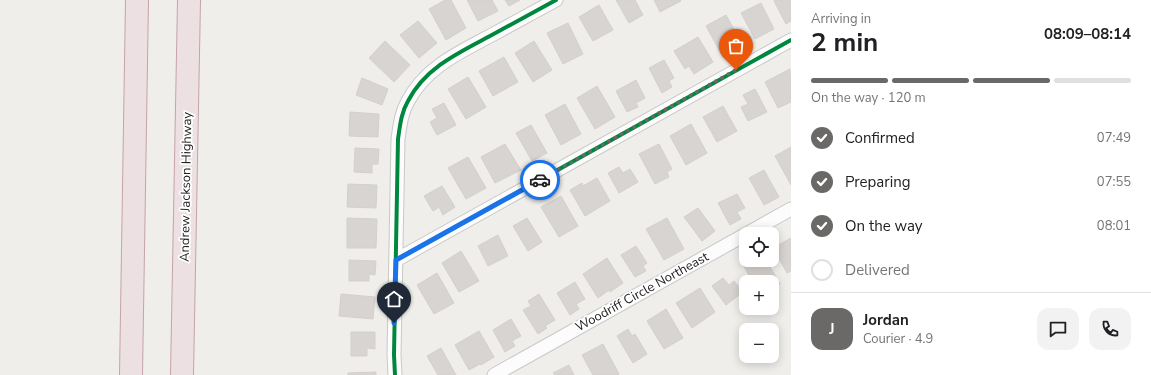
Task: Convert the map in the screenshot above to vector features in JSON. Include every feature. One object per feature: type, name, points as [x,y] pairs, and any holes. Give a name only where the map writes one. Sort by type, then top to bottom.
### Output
[{"type":"highway","points":[[130,375],[137,0]]},
{"type":"highway","name":"Andrew Jackson Highway","points":[[182,375],[189,0]]},
{"type":"street","points":[[395,375],[394,355],[398,139],[401,119],[407,102],[425,77],[442,64],[556,0]]},
{"type":"street","points":[[396,260],[791,40]]},
{"type":"street","name":"Woodriff Circle Northeast","points":[[494,375],[791,209]]},
{"type":"building","points":[[445,0],[451,0],[466,28],[446,40],[429,9]]},
{"type":"building","points":[[467,0],[492,0],[498,11],[478,21]]},
{"type":"building","points":[[505,0],[520,0],[509,6]]},
{"type":"building","points":[[616,0],[635,0],[643,15],[629,23]]},
{"type":"building","points":[[654,0],[680,0],[681,1],[660,12]]},
{"type":"building","points":[[791,0],[791,21],[786,24],[774,1]]},
{"type":"building","points":[[761,3],[774,29],[755,39],[741,13]]},
{"type":"building","points":[[599,5],[613,30],[593,41],[579,17]]},
{"type":"building","points":[[726,15],[743,46],[723,57],[706,26]]},
{"type":"building","points":[[418,21],[437,43],[419,58],[400,35]]},
{"type":"building","points":[[568,23],[583,54],[563,64],[547,33]]},
{"type":"building","points":[[698,37],[713,62],[694,74],[689,66],[685,69],[674,51]]},
{"type":"building","points":[[385,41],[410,65],[394,82],[369,58]]},
{"type":"building","points":[[534,41],[552,70],[533,82],[515,53]]},
{"type":"building","points":[[504,57],[518,82],[493,96],[479,71]]},
{"type":"building","points":[[664,60],[674,78],[669,81],[672,87],[662,93],[649,68]]},
{"type":"building","points":[[790,69],[791,102],[778,108],[765,82]]},
{"type":"building","points":[[468,77],[486,107],[466,119],[448,89]]},
{"type":"building","points":[[362,78],[388,89],[382,105],[356,95]]},
{"type":"building","points":[[636,80],[645,98],[636,103],[638,107],[627,112],[616,91]]},
{"type":"building","points":[[597,86],[615,117],[595,129],[577,98]]},
{"type":"building","points":[[755,89],[767,112],[748,121],[741,107],[748,104],[743,95]]},
{"type":"building","points":[[444,103],[456,125],[437,135],[430,122],[437,118],[432,109]]},
{"type":"building","points":[[565,104],[581,134],[561,145],[545,115]]},
{"type":"building","points":[[723,106],[737,131],[717,142],[703,117]]},
{"type":"building","points":[[350,112],[379,114],[378,137],[349,136]]},
{"type":"building","points":[[691,124],[707,153],[686,165],[670,136]]},
{"type":"building","points":[[531,125],[547,153],[532,161],[516,133]]},
{"type":"building","points":[[505,144],[521,170],[495,183],[481,157]]},
{"type":"building","points":[[659,144],[672,169],[667,172],[669,177],[655,184],[639,154]]},
{"type":"building","points":[[791,147],[791,185],[775,156]]},
{"type":"building","points":[[355,148],[379,149],[378,164],[372,164],[372,173],[354,172]]},
{"type":"building","points":[[468,157],[486,188],[466,199],[448,168]]},
{"type":"building","points":[[619,167],[623,173],[630,169],[638,182],[619,193],[608,173]]},
{"type":"building","points":[[764,170],[779,197],[764,205],[749,178]]},
{"type":"building","points":[[597,178],[610,201],[585,216],[570,190],[582,183],[583,186]]},
{"type":"building","points":[[348,184],[377,185],[376,208],[347,207]]},
{"type":"building","points":[[442,186],[455,207],[443,215],[439,207],[433,211],[424,196]]},
{"type":"building","points":[[737,194],[745,208],[737,212],[741,219],[730,225],[718,203]]},
{"type":"building","points":[[561,196],[578,226],[559,237],[541,207]]},
{"type":"building","points":[[698,208],[715,231],[702,241],[684,217]]},
{"type":"building","points":[[347,218],[377,219],[376,248],[347,248]]},
{"type":"building","points":[[527,218],[542,242],[528,251],[513,226]]},
{"type":"building","points":[[667,218],[684,249],[664,260],[646,229]]},
{"type":"building","points":[[498,235],[508,256],[488,266],[478,246]]},
{"type":"building","points":[[791,238],[791,271],[787,273],[779,259],[779,245]]},
{"type":"building","points":[[636,246],[647,263],[643,266],[646,271],[635,277],[621,255]]},
{"type":"building","points":[[461,251],[479,281],[459,292],[442,263]]},
{"type":"building","points":[[607,258],[623,283],[610,292],[609,290],[598,298],[583,274]]},
{"type":"building","points":[[349,260],[376,261],[375,275],[369,274],[369,281],[349,281]]},
{"type":"building","points":[[744,267],[770,267],[775,275],[749,275]]},
{"type":"building","points":[[437,273],[454,303],[434,314],[417,285]]},
{"type":"building","points":[[723,278],[729,285],[734,281],[739,287],[739,295],[726,305],[712,286]]},
{"type":"building","points":[[575,282],[585,299],[576,304],[579,309],[570,315],[557,293]]},
{"type":"building","points":[[700,288],[715,312],[692,328],[676,303]]},
{"type":"building","points":[[341,294],[375,297],[373,319],[339,316]]},
{"type":"building","points":[[539,294],[555,320],[545,326],[547,328],[538,334],[523,310],[531,306],[528,301]]},
{"type":"building","points":[[666,309],[683,338],[664,349],[647,321]]},
{"type":"building","points":[[511,319],[521,336],[512,341],[515,346],[505,352],[493,330]]},
{"type":"building","points":[[628,329],[632,336],[635,334],[647,354],[633,363],[617,336]]},
{"type":"building","points":[[479,331],[494,357],[469,370],[455,345]]},
{"type":"building","points":[[351,332],[375,332],[375,349],[367,348],[367,356],[351,356]]},
{"type":"building","points":[[603,344],[619,374],[618,375],[593,375],[582,355]]},
{"type":"building","points":[[441,348],[456,375],[438,375],[427,356]]},
{"type":"building","points":[[569,365],[574,375],[555,375],[553,373]]},
{"type":"building","points":[[376,372],[376,375],[348,375],[348,373]]},
{"type":"cycle path","points":[[395,375],[394,355],[398,139],[404,110],[415,89],[423,79],[443,62],[556,0]]},
{"type":"cycle path","points":[[396,260],[791,40]]},
{"type":"way so far","points":[[540,180],[736,70]]},
{"type":"route","points":[[394,323],[396,260],[540,180]]}]
